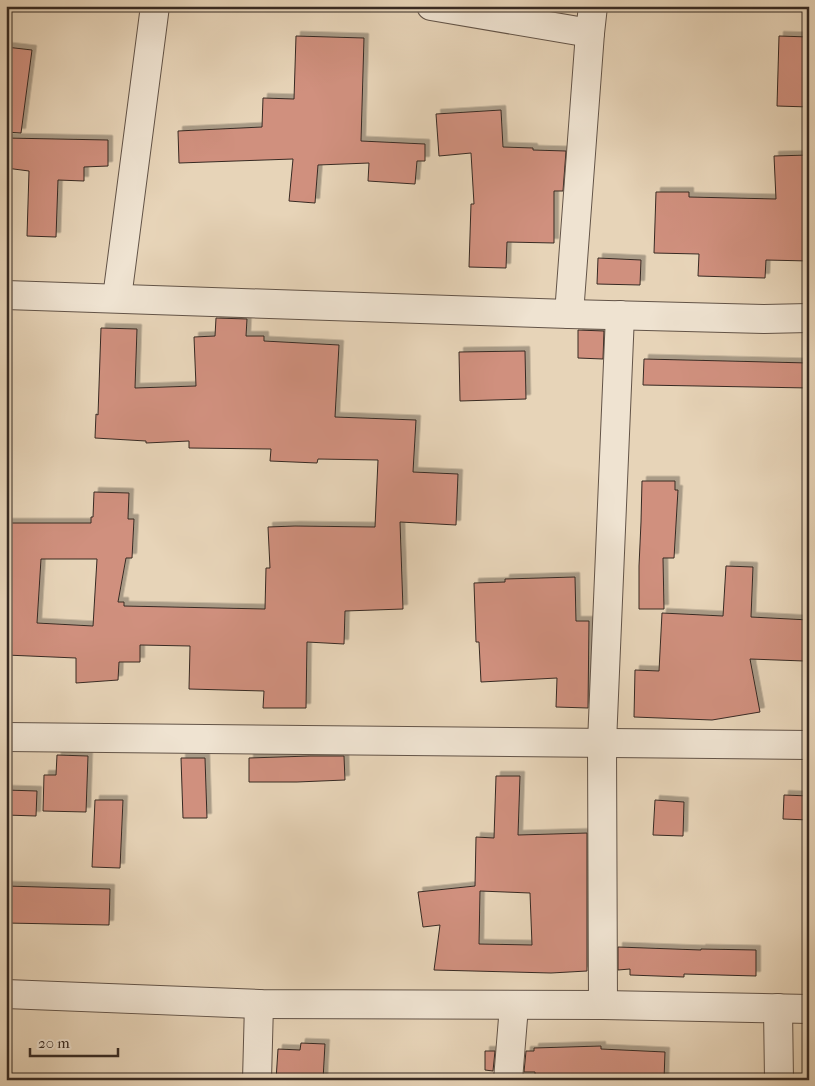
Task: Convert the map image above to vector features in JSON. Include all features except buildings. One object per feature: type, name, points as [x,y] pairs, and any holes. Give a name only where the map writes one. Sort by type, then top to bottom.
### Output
[{"type":"street","points":[[117,298],[155,6]]},
{"type":"street","points":[[431,6],[590,33]]},
{"type":"street","points":[[569,314],[593,6]]},
{"type":"street","points":[[6,295],[569,314],[764,319],[809,318]]},
{"type":"street","points":[[603,1006],[602,743],[620,315]]},
{"type":"street","points":[[6,737],[809,745]]},
{"type":"street","points":[[6,994],[259,1004],[809,1009]]},
{"type":"street","points":[[257,1080],[259,1004]]},
{"type":"street","points":[[508,1080],[514,1006]]},
{"type":"street","points":[[778,1008],[779,1080]]}]
